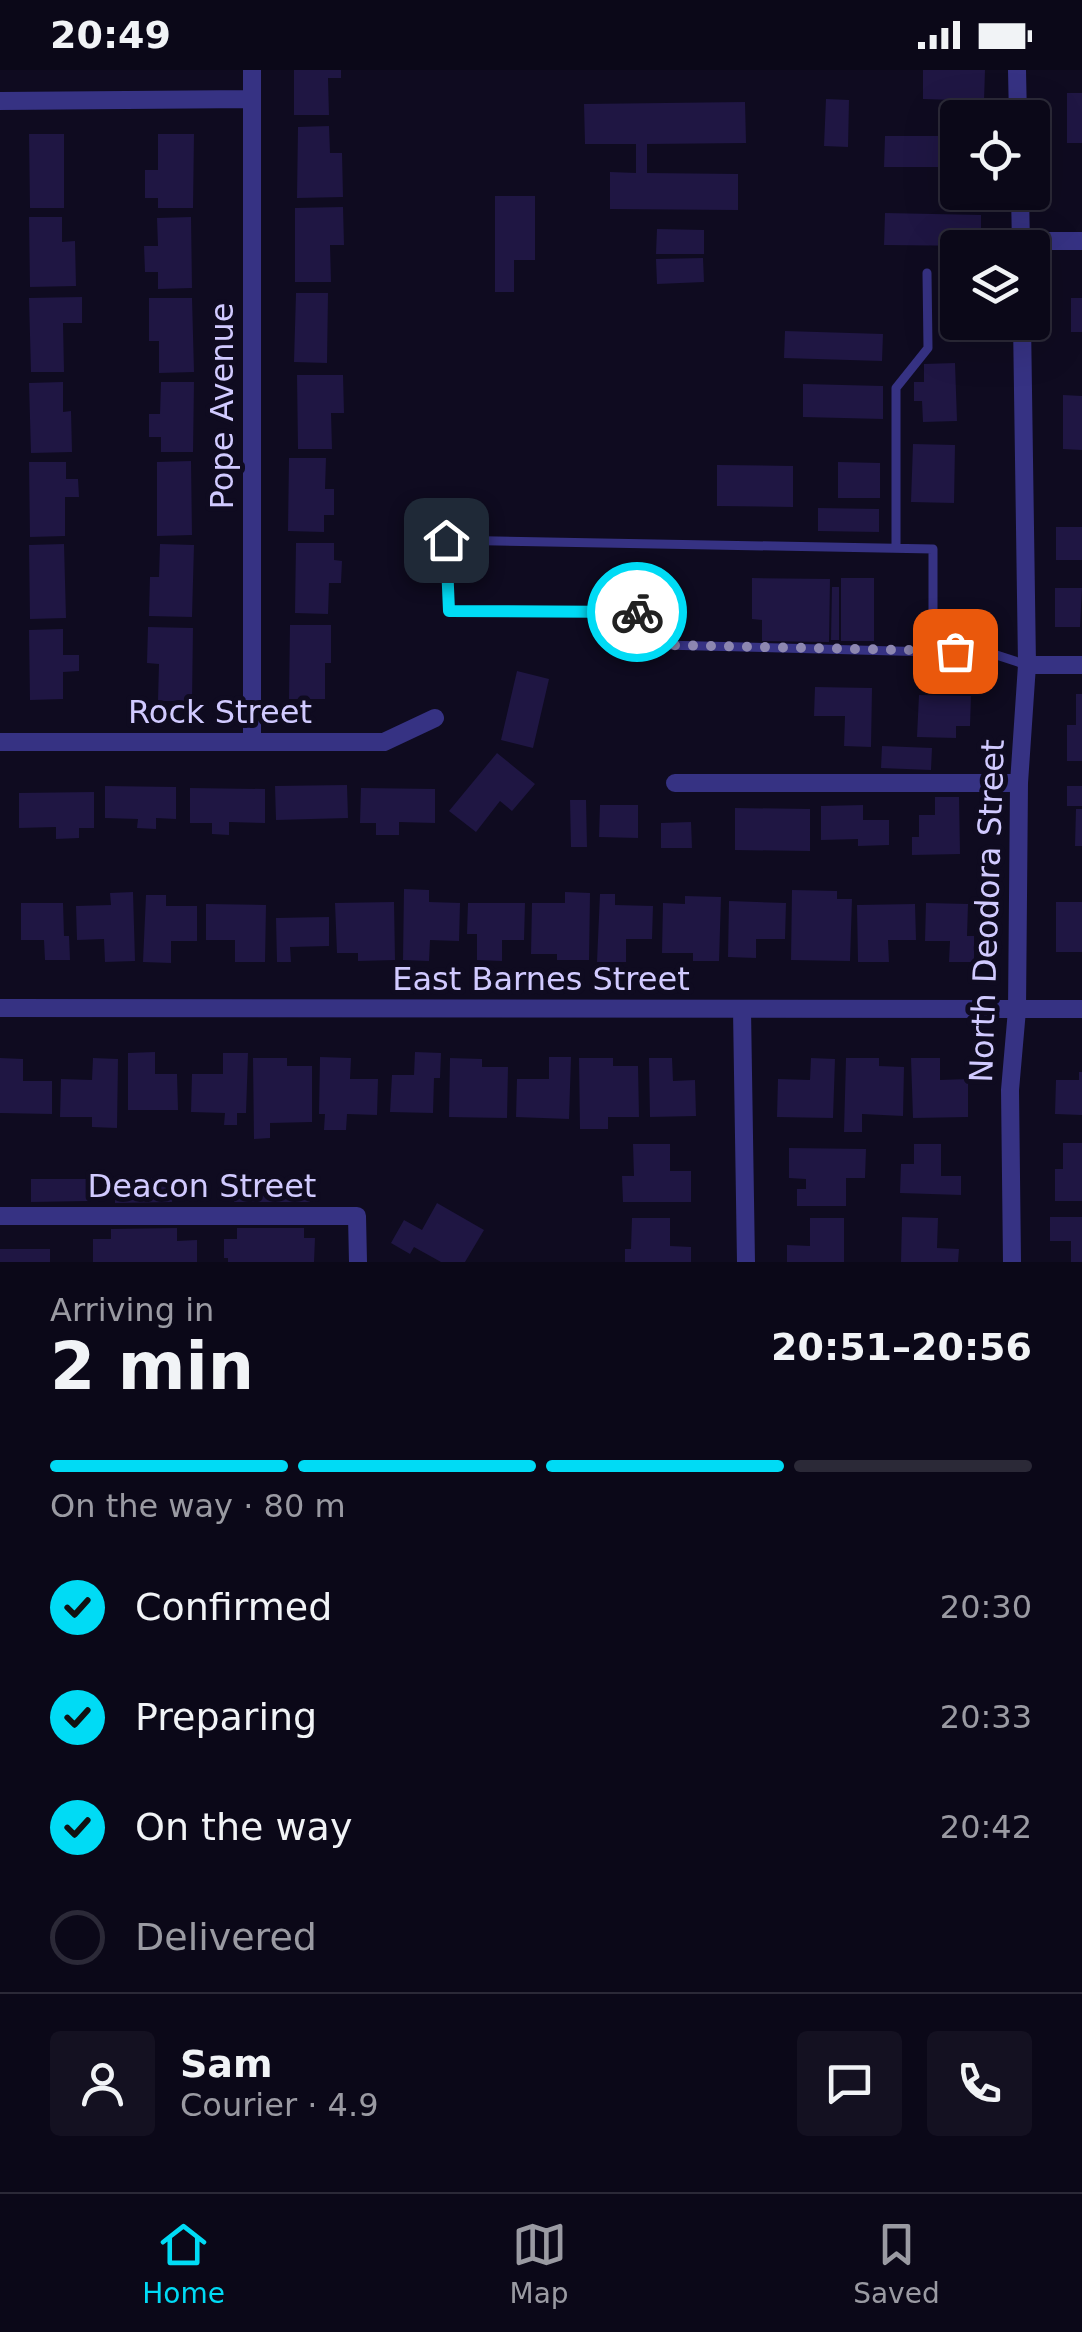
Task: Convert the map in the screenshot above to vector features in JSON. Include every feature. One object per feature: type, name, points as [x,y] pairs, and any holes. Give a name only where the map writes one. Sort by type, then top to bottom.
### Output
[{"type":"street","name":"Pope Avenue","points":[[252,70],[252,742]]},
{"type":"street","points":[[1017,70],[1018,100]]},
{"type":"street","points":[[0,101],[252,99]]},
{"type":"street","points":[[1050,243],[1082,241]]},
{"type":"street","name":"North Deodora Street","points":[[1012,1262],[1010,1090],[1017,1010],[1019,783],[1028,665],[1022,340]]},
{"type":"street","points":[[1028,665],[1082,665]]},
{"type":"street","name":"Rock Street","points":[[0,742],[384,742],[435,718]]},
{"type":"street","points":[[675,783],[1019,783]]},
{"type":"street","name":"East Barnes Street","points":[[0,1008],[1082,1010]]},
{"type":"street","points":[[742,1010],[746,1262]]},
{"type":"street","name":"Deacon Street","points":[[0,1216],[357,1216],[358,1262]]},
{"type":"lane","points":[[896,548],[896,388],[928,348],[927,272]]},
{"type":"lane","points":[[933,652],[933,549],[446,540],[449,611],[640,612],[663,645],[933,652],[978,650],[1028,665]]},
{"type":"building","points":[[294,70],[341,70],[341,78],[328,78],[329,115],[294,115]]},
{"type":"building","points":[[923,70],[985,70],[984,100],[923,99]]},
{"type":"building","points":[[1067,93],[1082,93],[1082,143],[1067,143]]},
{"type":"building","points":[[826,99],[849,100],[848,147],[824,146]]},
{"type":"building","points":[[745,102],[746,143],[647,144],[647,173],[738,174],[738,210],[610,209],[610,172],[636,173],[636,144],[585,144],[584,104]]},
{"type":"building","points":[[329,126],[330,153],[342,153],[343,197],[297,198],[298,127]]},
{"type":"building","points":[[29,134],[64,134],[64,208],[30,208]]},
{"type":"building","points":[[158,134],[194,134],[193,208],[158,208],[158,198],[145,198],[145,170],[158,170]]},
{"type":"building","points":[[885,136],[940,136],[940,167],[884,167]]},
{"type":"building","points":[[495,196],[535,196],[535,260],[514,260],[514,292],[495,292]]},
{"type":"building","points":[[343,207],[344,245],[330,245],[331,282],[295,282],[295,208]]},
{"type":"building","points":[[885,213],[981,215],[981,230],[940,230],[940,246],[884,245]]},
{"type":"building","points":[[29,217],[62,217],[62,242],[75,241],[76,286],[30,287]]},
{"type":"building","points":[[191,217],[192,288],[158,289],[158,272],[145,272],[144,246],[158,246],[157,218]]},
{"type":"building","points":[[657,229],[704,230],[704,254],[656,254]]},
{"type":"building","points":[[703,258],[704,282],[657,284],[656,259]]},
{"type":"building","points":[[296,293],[328,293],[327,363],[294,362]]},
{"type":"building","points":[[82,297],[82,323],[63,323],[64,372],[31,372],[29,298]]},
{"type":"building","points":[[149,298],[192,298],[194,372],[159,373],[159,341],[149,341]]},
{"type":"building","points":[[1071,298],[1082,298],[1082,332],[1071,332]]},
{"type":"building","points":[[785,331],[883,334],[882,361],[784,358]]},
{"type":"building","points":[[955,363],[957,421],[923,422],[922,401],[914,401],[914,382],[924,382],[924,364]]},
{"type":"building","points":[[297,375],[343,375],[344,413],[331,413],[332,449],[298,449]]},
{"type":"building","points":[[63,382],[63,412],[71,411],[72,452],[31,453],[29,383]]},
{"type":"building","points":[[161,382],[194,382],[193,452],[161,452],[161,437],[149,437],[149,414],[160,414]]},
{"type":"building","points":[[803,384],[883,386],[883,419],[803,417]]},
{"type":"building","points":[[1063,395],[1082,396],[1082,450],[1063,449]]},
{"type":"building","points":[[913,444],[955,445],[954,503],[911,502]]},
{"type":"building","points":[[289,458],[326,458],[325,489],[334,489],[334,515],[324,515],[324,532],[288,531]]},
{"type":"building","points":[[191,461],[192,535],[157,536],[157,462]]},
{"type":"building","points":[[29,462],[66,462],[66,479],[78,479],[79,497],[65,497],[65,536],[30,537]]},
{"type":"building","points":[[838,462],[880,463],[880,498],[838,498]]},
{"type":"building","points":[[717,465],[793,466],[793,507],[717,506]]},
{"type":"building","points":[[818,508],[879,509],[879,532],[818,531]]},
{"type":"building","points":[[1056,527],[1082,527],[1082,560],[1056,560]]},
{"type":"building","points":[[296,543],[334,543],[334,560],[342,561],[341,583],[329,583],[328,614],[295,613]]},
{"type":"building","points":[[64,544],[66,618],[30,619],[29,545]]},
{"type":"building","points":[[160,544],[194,545],[192,617],[149,616],[150,577],[159,577]]},
{"type":"building","points":[[752,578],[830,579],[829,642],[762,641],[762,620],[752,619]]},
{"type":"building","points":[[841,578],[874,578],[874,641],[841,641]]},
{"type":"building","points":[[832,587],[839,587],[839,640],[831,640]]},
{"type":"building","points":[[1055,588],[1082,588],[1080,627],[1055,627]]},
{"type":"building","points":[[290,625],[331,625],[331,663],[325,663],[325,699],[289,699]]},
{"type":"building","points":[[148,627],[193,628],[192,701],[158,701],[159,664],[147,663]]},
{"type":"building","points":[[63,629],[63,655],[79,655],[79,671],[63,672],[63,699],[30,700],[29,630]]},
{"type":"building","points":[[517,671],[549,679],[533,748],[501,740]]},
{"type":"building","points":[[815,687],[872,688],[871,747],[844,746],[845,716],[814,716]]},
{"type":"building","points":[[1076,694],[1082,694],[1082,761],[1067,761],[1067,725],[1076,725]]},
{"type":"building","points":[[919,695],[971,696],[970,726],[956,726],[956,738],[917,737]]},
{"type":"building","points":[[882,746],[932,748],[931,770],[881,768]]},
{"type":"building","points":[[497,753],[535,784],[512,811],[500,801],[476,832],[449,811]]},
{"type":"building","points":[[347,785],[348,818],[276,820],[275,786]]},
{"type":"building","points":[[105,786],[176,787],[176,819],[156,818],[156,829],[137,828],[138,819],[105,818]]},
{"type":"building","points":[[1067,786],[1082,786],[1082,806],[1067,806]]},
{"type":"building","points":[[190,788],[265,789],[265,823],[229,822],[229,835],[212,834],[212,823],[190,823]]},
{"type":"building","points":[[361,788],[435,789],[435,823],[399,822],[399,835],[376,835],[376,823],[360,823]]},
{"type":"building","points":[[94,792],[94,828],[79,828],[79,838],[56,839],[56,827],[19,828],[19,793]]},
{"type":"building","points":[[935,797],[959,797],[960,854],[912,855],[912,837],[919,837],[919,815],[935,815]]},
{"type":"building","points":[[570,800],[586,800],[587,847],[571,847]]},
{"type":"building","points":[[600,805],[638,805],[638,838],[599,837]]},
{"type":"building","points":[[863,805],[863,820],[889,820],[889,845],[858,846],[858,839],[821,840],[821,806]]},
{"type":"building","points":[[735,808],[810,809],[810,851],[735,850]]},
{"type":"building","points":[[1076,809],[1082,809],[1082,846],[1075,846]]},
{"type":"building","points":[[691,822],[692,848],[661,848],[661,823]]},
{"type":"building","points":[[404,889],[429,890],[429,902],[460,903],[459,941],[430,940],[429,961],[403,960]]},
{"type":"building","points":[[792,890],[837,891],[837,899],[852,899],[850,961],[791,960]]},
{"type":"building","points":[[133,892],[135,961],[105,962],[104,939],[77,940],[76,906],[111,905],[110,893]]},
{"type":"building","points":[[565,892],[590,893],[589,960],[557,960],[557,954],[531,954],[532,903],[565,903]]},
{"type":"building","points":[[600,894],[615,894],[615,905],[653,906],[652,939],[626,939],[626,962],[597,962]]},
{"type":"building","points":[[146,895],[166,895],[166,906],[197,906],[197,941],[171,941],[171,963],[143,962]]},
{"type":"building","points":[[685,896],[721,897],[719,961],[693,961],[693,953],[662,953],[663,903],[685,904]]},
{"type":"building","points":[[729,901],[786,903],[785,939],[756,939],[756,958],[728,957]]},
{"type":"building","points":[[394,902],[395,960],[358,961],[358,953],[337,953],[335,903]]},
{"type":"building","points":[[1056,902],[1082,902],[1082,952],[1056,952]]},
{"type":"building","points":[[21,903],[63,903],[64,936],[69,936],[70,960],[45,960],[44,940],[21,940]]},
{"type":"building","points":[[468,903],[525,903],[524,940],[502,940],[502,961],[477,960],[477,934],[467,934]]},
{"type":"building","points":[[926,903],[968,904],[967,936],[974,936],[974,962],[949,962],[950,941],[925,941]]},
{"type":"building","points":[[206,904],[266,905],[265,962],[235,962],[235,940],[206,940]]},
{"type":"building","points":[[915,904],[916,940],[888,940],[889,962],[858,962],[857,905]]},
{"type":"building","points":[[329,917],[329,946],[290,947],[291,962],[277,962],[276,918]]},
{"type":"building","points":[[155,1052],[155,1074],[177,1074],[178,1110],[128,1110],[128,1053]]},
{"type":"building","points":[[415,1052],[441,1053],[440,1078],[434,1078],[433,1113],[390,1112],[392,1075],[414,1075]]},
{"type":"building","points":[[223,1053],[248,1053],[246,1113],[237,1113],[237,1125],[224,1125],[225,1113],[191,1112],[192,1074],[223,1074]]},
{"type":"building","points":[[320,1057],[351,1058],[350,1079],[378,1079],[377,1115],[347,1114],[346,1130],[324,1130],[325,1114],[319,1114]]},
{"type":"building","points":[[549,1057],[571,1057],[569,1119],[516,1117],[517,1079],[549,1079]]},
{"type":"building","points":[[0,1058],[23,1059],[23,1081],[52,1081],[52,1114],[0,1113]]},
{"type":"building","points":[[93,1058],[118,1059],[117,1128],[92,1127],[92,1117],[60,1117],[61,1079],[92,1080]]},
{"type":"building","points":[[253,1058],[287,1058],[287,1066],[312,1066],[312,1122],[270,1123],[270,1138],[254,1139]]},
{"type":"building","points":[[450,1058],[482,1059],[482,1067],[508,1067],[507,1118],[449,1117]]},
{"type":"building","points":[[579,1058],[613,1058],[613,1066],[638,1066],[639,1117],[608,1117],[608,1129],[580,1129]]},
{"type":"building","points":[[649,1058],[672,1058],[673,1081],[695,1080],[696,1116],[650,1117]]},
{"type":"building","points":[[811,1058],[835,1059],[833,1118],[777,1117],[778,1079],[810,1080]]},
{"type":"building","points":[[846,1058],[879,1058],[879,1066],[904,1067],[903,1116],[862,1114],[862,1132],[844,1132]]},
{"type":"building","points":[[911,1058],[940,1058],[940,1080],[968,1079],[968,1117],[913,1118]]},
{"type":"building","points":[[1079,1072],[1082,1115],[1055,1114],[1056,1080],[1079,1080]]},
{"type":"building","points":[[1063,1143],[1082,1143],[1082,1201],[1055,1201],[1055,1169],[1063,1169]]},
{"type":"building","points":[[633,1144],[670,1144],[670,1171],[691,1171],[691,1202],[623,1202],[622,1176],[634,1176]]},
{"type":"building","points":[[914,1144],[941,1144],[941,1176],[961,1176],[961,1195],[900,1193],[901,1164],[914,1164]]},
{"type":"building","points":[[789,1148],[866,1149],[865,1178],[846,1178],[846,1206],[797,1206],[797,1189],[806,1189],[806,1179],[789,1178]]},
{"type":"building","points":[[171,1178],[172,1202],[115,1203],[115,1179]]},
{"type":"building","points":[[31,1179],[88,1179],[88,1201],[31,1202]]},
{"type":"building","points":[[310,1179],[310,1202],[234,1202],[234,1180]]},
{"type":"building","points":[[437,1203],[484,1230],[465,1262],[441,1262],[414,1247],[410,1254],[391,1243],[404,1220],[422,1230]]},
{"type":"building","points":[[902,1217],[938,1218],[937,1248],[959,1249],[958,1262],[901,1262]]},
{"type":"building","points":[[1050,1217],[1082,1217],[1082,1262],[1071,1262],[1071,1241],[1050,1241]]},
{"type":"building","points":[[632,1218],[670,1218],[670,1246],[691,1247],[691,1262],[625,1262],[625,1249],[631,1249]]},
{"type":"building","points":[[810,1218],[844,1218],[844,1262],[787,1262],[787,1245],[810,1246]]},
{"type":"building","points":[[177,1228],[177,1241],[197,1240],[197,1262],[93,1262],[93,1239],[111,1239],[111,1229]]},
{"type":"building","points":[[237,1228],[304,1228],[304,1238],[315,1238],[314,1262],[228,1262],[224,1258],[224,1239],[237,1239]]},
{"type":"building","points":[[0,1249],[50,1249],[50,1262],[0,1262]]},
{"type":"way so far","points":[[637,612],[663,645],[955,651]]},
{"type":"route","points":[[446,540],[449,611],[637,612]]}]
